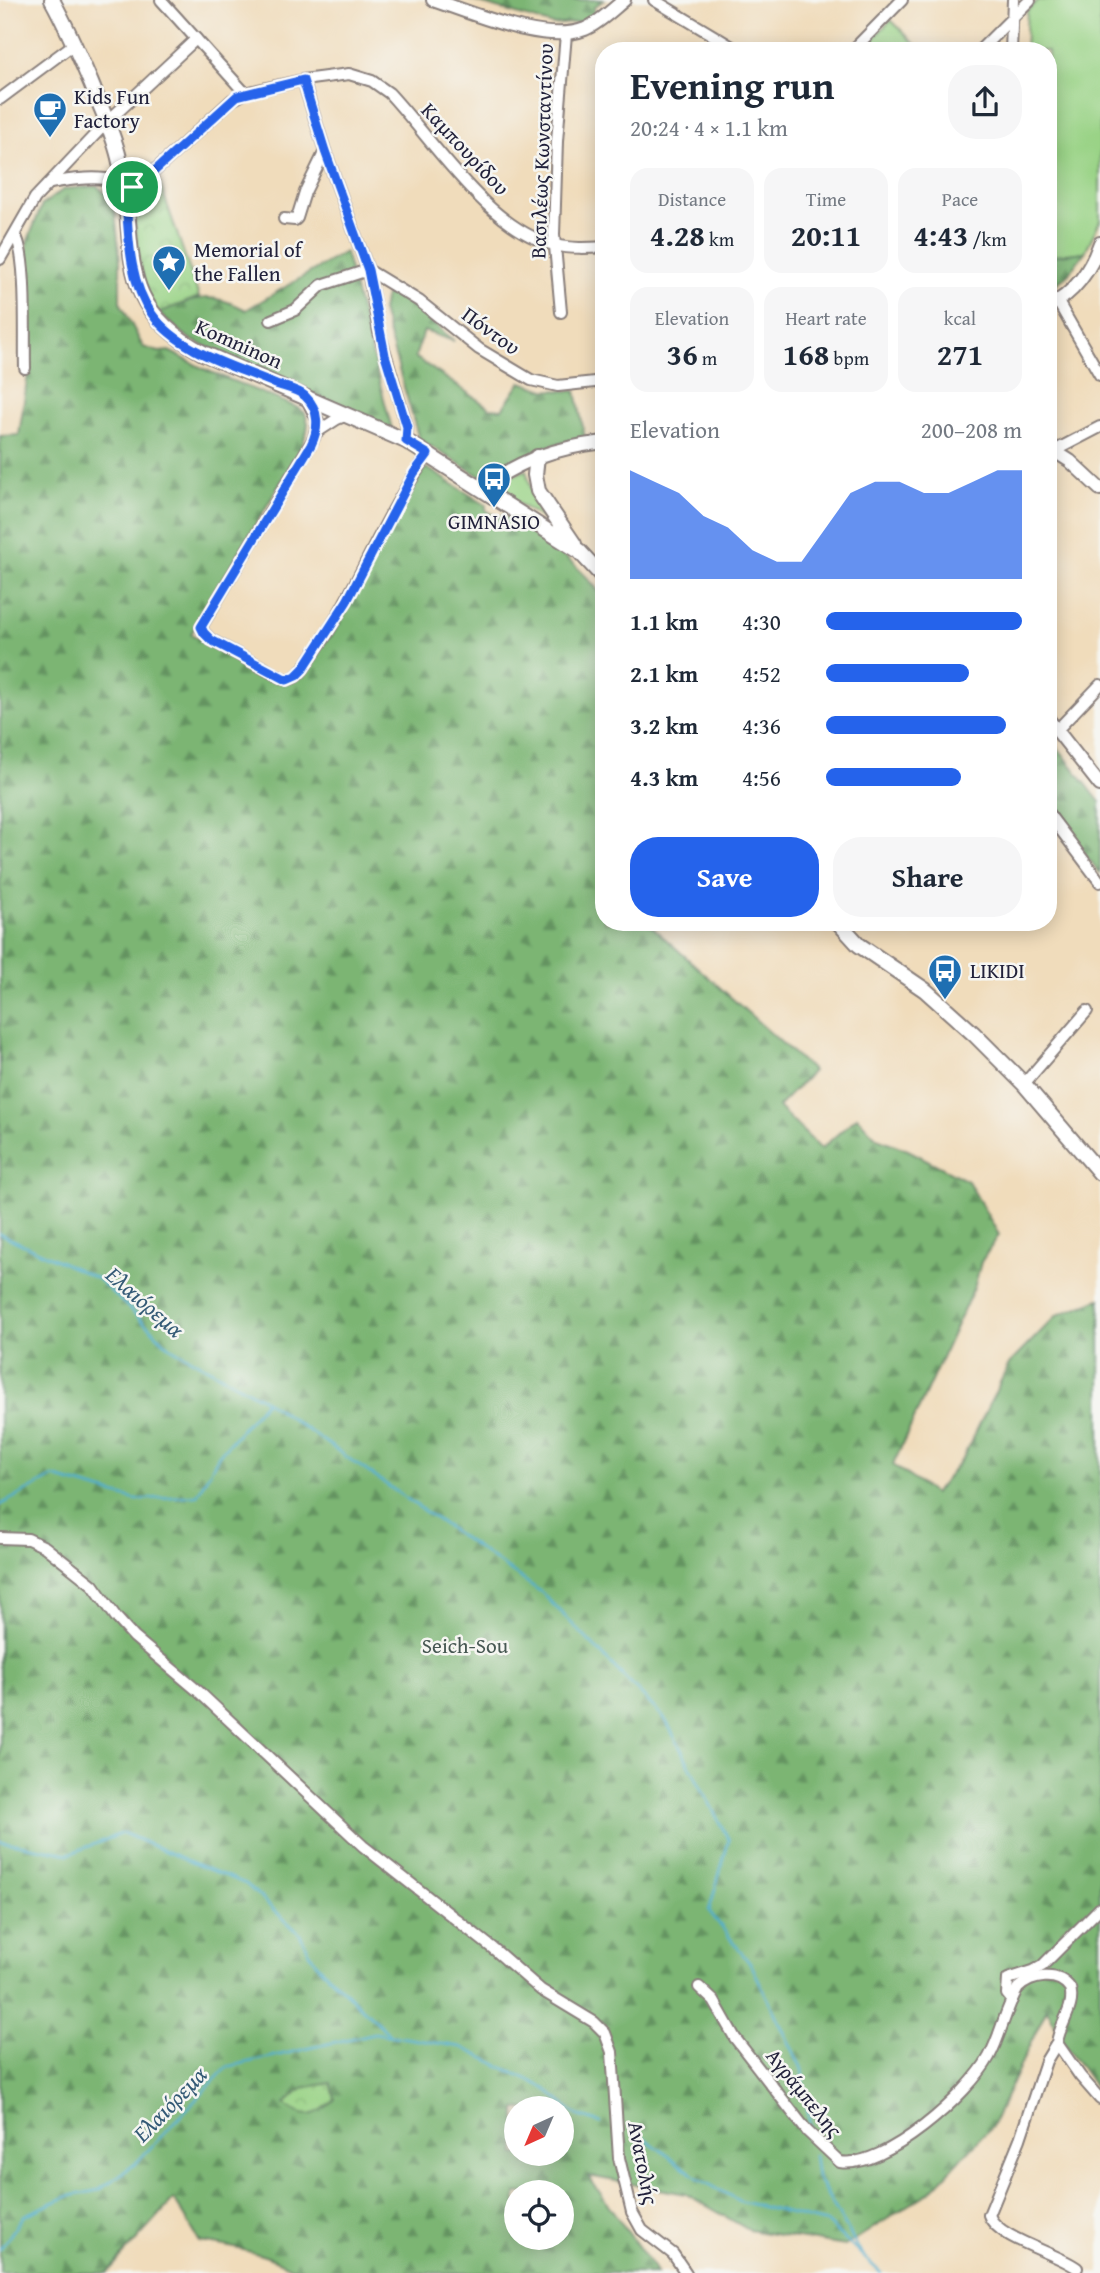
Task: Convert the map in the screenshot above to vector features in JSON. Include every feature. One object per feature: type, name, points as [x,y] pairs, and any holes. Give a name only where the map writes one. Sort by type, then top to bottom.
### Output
[{"type":"main road","name":"Komninon","points":[[52,0],[74,44],[107,122],[118,156],[125,185],[136,281],[152,315],[180,341],[203,353],[406,441],[579,551]]},
{"type":"main road","points":[[537,457],[535,475],[538,491],[579,551],[595,568]]},
{"type":"main road","points":[[845,931],[865,949],[934,998],[974,1034],[1024,1084],[1100,1173]]},
{"type":"street","points":[[50,183],[79,178],[108,179],[138,186],[232,100],[245,93],[161,0]]},
{"type":"street","points":[[433,0],[533,31],[566,34],[593,25],[624,0]]},
{"type":"street","points":[[654,0],[723,42]]},
{"type":"street","points":[[861,42],[902,0]]},
{"type":"street","points":[[1012,42],[1013,0]]},
{"type":"street","points":[[988,42],[1030,0]]},
{"type":"street","name":"Βασιλέως Κωνσταντίνου","points":[[561,312],[554,245],[557,141],[566,34]]},
{"type":"street","points":[[0,259],[29,207],[50,183],[107,122],[196,39]]},
{"type":"street","points":[[0,99],[74,44]]},
{"type":"street","name":"Καμπουρίδου","points":[[245,93],[303,80],[352,74],[365,77],[380,85],[477,195],[514,225],[554,245],[595,247]]},
{"type":"street","points":[[303,80],[325,151],[368,270],[385,355],[407,427],[406,441]]},
{"type":"street","points":[[284,219],[297,218],[305,192],[325,151]]},
{"type":"street","points":[[15,235],[19,243],[22,266],[25,368]]},
{"type":"street","points":[[1057,301],[1079,283],[1100,243]]},
{"type":"street","points":[[271,320],[295,310],[322,285],[368,270]]},
{"type":"street","name":"Πόντου","points":[[368,270],[407,293],[479,349],[523,376],[554,386],[595,382]]},
{"type":"street","points":[[1057,310],[1100,375]]},
{"type":"street","points":[[305,396],[318,421],[317,432],[201,627],[211,640],[287,680],[303,669],[338,616],[414,473],[428,454]]},
{"type":"street","points":[[317,432],[347,415]]},
{"type":"street","points":[[1057,446],[1100,427]]},
{"type":"street","points":[[482,488],[537,457],[558,449],[595,443]]},
{"type":"street","points":[[1057,453],[1100,489]]},
{"type":"street","points":[[1057,730],[1100,685]]},
{"type":"street","points":[[1057,732],[1100,785]]},
{"type":"street","points":[[1057,825],[1100,882]]},
{"type":"street","points":[[1024,1084],[1087,1011]]},
{"type":"street","name":"Ανατολής","points":[[0,1538],[28,1539],[45,1547],[93,1585],[137,1640],[198,1691],[363,1846],[495,1950],[541,1990],[594,2022],[603,2031],[613,2058],[614,2113],[619,2158],[632,2212],[642,2230],[673,2254],[686,2273]]},
{"type":"street","points":[[1012,2000],[1007,1994],[1009,1979],[1042,1966],[1100,1908]]},
{"type":"street","name":"Αγράμπελης","points":[[699,1987],[715,2001],[735,2038],[807,2131],[836,2160],[847,2163],[860,2161],[899,2144],[950,2104],[988,2059],[1012,2000],[1023,1983],[1050,1976],[1065,1982],[1071,1990],[1072,1999],[1057,2043],[1047,2058],[1020,2139],[989,2215],[993,2222],[1005,2231],[1077,2268]]},
{"type":"street","points":[[1057,2043],[1100,2099]]},
{"type":"green space","points":[[470,0],[604,0],[594,7],[595,18],[591,21],[553,25]]},
{"type":"green space","points":[[1038,0],[1100,0],[1100,221],[1085,252],[1057,255],[1057,42],[1025,42],[1027,11]]},
{"type":"green space","points":[[891,20],[913,42],[870,42]]},
{"type":"green space","points":[[157,175],[199,297],[158,313],[142,272],[132,199]]},
{"type":"green space","name":"Seich-Sou","points":[[97,186],[114,201],[120,261],[120,302],[143,347],[159,352],[169,351],[305,413],[308,423],[301,448],[191,634],[284,684],[331,636],[352,602],[420,473],[427,468],[486,505],[486,510],[498,517],[503,515],[558,551],[595,586],[595,931],[657,931],[813,1071],[778,1107],[821,1149],[857,1117],[877,1138],[908,1150],[968,1181],[999,1235],[981,1262],[975,1285],[893,1465],[934,1494],[963,1458],[1009,1364],[1057,1315],[1100,1299],[1100,2094],[1061,2039],[1047,2008],[992,2126],[931,2191],[845,2246],[749,2230],[686,2194],[588,2176],[657,2273],[301,2273],[252,2252],[200,2242],[174,2199],[107,2273],[0,2273],[0,436],[19,435],[28,374],[27,243],[42,205],[64,189]]},
{"type":"green space","points":[[345,252],[392,429],[191,340],[158,313],[202,298],[222,300],[246,310]]},
{"type":"green space","points":[[1085,252],[1057,283],[1057,255]]},
{"type":"green space","points":[[390,291],[397,292],[454,341],[424,331],[415,357],[490,408],[502,409],[521,382],[545,390],[576,391],[585,438],[552,445],[483,478],[419,439],[382,311],[384,299]]},
{"type":"green space","points":[[526,470],[534,499],[551,524],[494,488],[502,479]]},
{"type":"green space","points":[[1057,747],[1100,802],[1100,873],[1057,819]]},
{"type":"green space","points":[[331,2083],[335,2099],[316,2113],[305,2115],[285,2104],[302,2088]]},
{"type":"waterway","name":"Ελαιόρεμα","points":[[0,1234],[98,1279],[170,1347],[266,1401]]},
{"type":"waterway","points":[[0,1505],[53,1477],[136,1500],[197,1495],[219,1455],[266,1401],[541,1592],[665,1719],[729,1840],[709,1911],[752,1966],[802,2069],[810,2127]]},
{"type":"waterway","points":[[0,1841],[69,1854],[123,1833],[246,1884],[299,1933],[317,1965],[390,2035]]},
{"type":"waterway","name":"Ελαιόρεμα","points":[[0,2250],[23,2216],[66,2197],[99,2190],[135,2164],[227,2067],[375,2033],[461,2047],[543,2087],[577,2115],[601,2123]]},
{"type":"waterway","name":"Ελαιόρεμα","points":[[643,2137],[698,2178],[739,2201],[827,2223],[881,2273]]},
{"type":"waterway","points":[[814,2156],[817,2177],[861,2253]]},
{"type":"place","name":"Kids Fun Factory","points":[[50,139]]},
{"type":"place","name":"Memorial of the Fallen","points":[[169,292]]},
{"type":"place","name":"GIMNASIO","points":[[494,509]]},
{"type":"place","name":"LIKIDI","points":[[945,1001]]},
{"type":"route","points":[[303,80],[325,151],[368,270],[379,332],[407,427],[406,441],[428,454],[414,473],[338,616],[303,669],[287,680],[211,640],[201,627],[311,445],[317,432],[318,421],[305,396],[180,341],[152,315],[142,298],[132,264],[125,185],[132,187],[138,186],[237,96],[303,80]]}]
